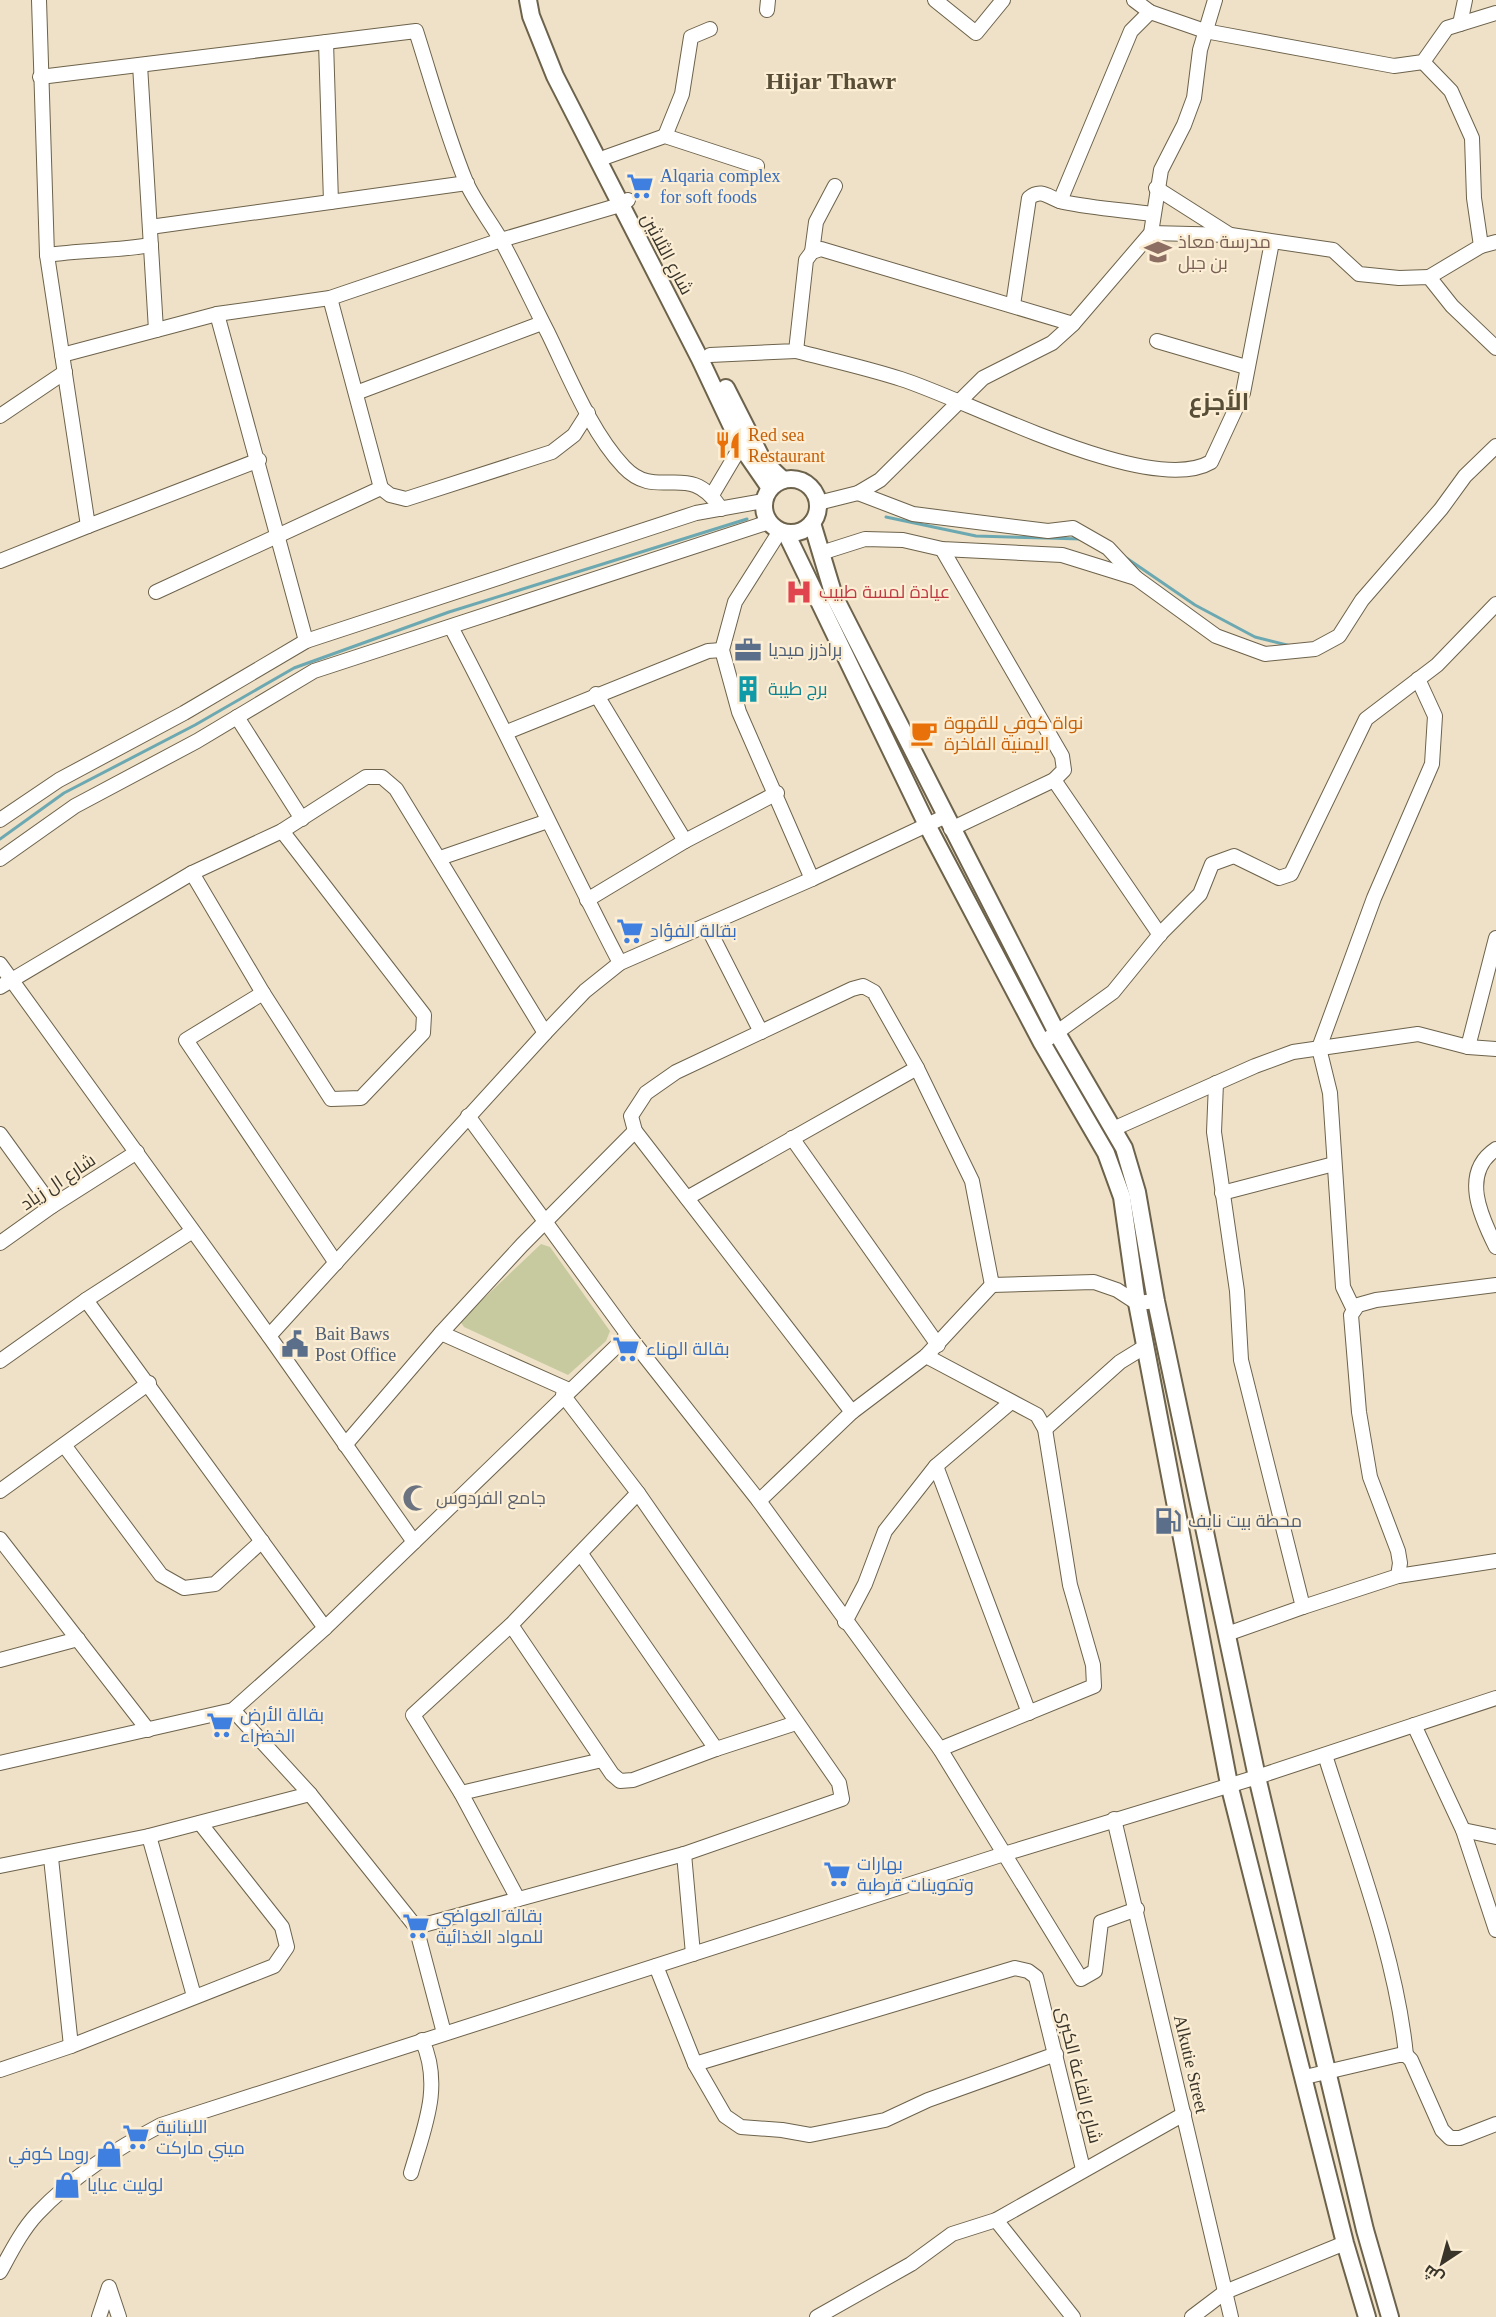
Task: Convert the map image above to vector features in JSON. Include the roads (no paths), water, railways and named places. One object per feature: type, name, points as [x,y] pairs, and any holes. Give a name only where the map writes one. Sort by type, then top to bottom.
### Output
[{"type":"main road","name":"شارع الثلاثين","points":[[528,0],[531,16],[555,76],[710,355],[763,461],[772,490]]},
{"type":"main road","name":"شارع الثلاثين","points":[[537,0],[538,12],[562,69],[606,157],[624,203],[741,446],[772,490]]},
{"type":"main road","points":[[1367,2317],[1345,2243],[1305,2077],[1229,1784],[1137,1303],[1122,1197],[1106,1153],[1050,1038],[947,823],[834,596],[812,524],[818,504],[809,485],[796,479],[772,490],[778,528],[927,825],[1050,1038],[1124,1148],[1137,1192],[1156,1301],[1257,1777],[1365,2230],[1390,2317]]},
{"type":"main road","points":[[778,528],[801,532],[812,524]]},
{"type":"street","points":[[39,0],[47,255],[88,526]]},
{"type":"street","points":[[935,0],[976,33],[1003,0]]},
{"type":"street","points":[[1134,0],[1150,12],[1205,31],[1394,66],[1423,62],[1447,28],[1496,13]]},
{"type":"street","points":[[818,504],[858,493],[880,480],[983,378],[1052,344],[1073,324],[1150,233],[1156,188],[1161,170],[1184,125],[1194,98],[1205,31],[1215,0]]},
{"type":"street","points":[[1460,24],[1465,0]]},
{"type":"street","points":[[1060,201],[1131,30],[1150,12]]},
{"type":"street","points":[[665,136],[682,94],[691,37],[710,29]]},
{"type":"street","points":[[40,77],[416,31],[467,183],[501,240],[588,413],[624,467],[637,476],[657,484],[689,481],[706,489],[721,509]]},
{"type":"street","points":[[326,42],[331,202]]},
{"type":"street","points":[[1423,62],[1451,91],[1472,138],[1474,198],[1481,246]]},
{"type":"street","points":[[140,65],[156,330]]},
{"type":"street","points":[[606,157],[665,136],[757,166]]},
{"type":"street","points":[[150,227],[467,183]]},
{"type":"street","points":[[796,351],[806,260],[812,252],[816,222],[835,186]]},
{"type":"street","points":[[1156,188],[1231,236]]},
{"type":"street","points":[[1012,305],[1029,198],[1035,193],[1043,193],[1060,201],[1152,214]]},
{"type":"street","points":[[62,355],[217,314],[330,298],[501,240],[624,203]]},
{"type":"street","points":[[1150,233],[1231,236],[1333,250],[1359,274],[1399,278],[1429,277],[1481,246],[1496,242]]},
{"type":"street","points":[[710,355],[796,351],[901,379],[998,419],[1100,455],[1165,470],[1191,471],[1211,462],[1220,447],[1243,393],[1246,367],[1272,242]]},
{"type":"street","points":[[47,255],[81,250],[103,252],[151,245]]},
{"type":"street","points":[[812,252],[820,249],[1073,324]]},
{"type":"street","points":[[1429,277],[1452,306],[1496,348]]},
{"type":"street","points":[[330,298],[381,488],[390,495],[406,499],[552,452],[574,435],[588,413]]},
{"type":"street","points":[[217,314],[259,460],[306,641]]},
{"type":"street","points":[[356,393],[542,323]]},
{"type":"street","points":[[1157,341],[1246,367]]},
{"type":"street","points":[[0,416],[64,372]]},
{"type":"street","points":[[712,495],[741,446]]},
{"type":"street","points":[[858,493],[913,514],[1048,531],[1072,528],[1108,548],[1136,578],[1216,636],[1265,654],[1315,649],[1339,636],[1362,600],[1441,509],[1465,476],[1496,446]]},
{"type":"street","points":[[0,561],[259,460]]},
{"type":"street","points":[[156,592],[278,533],[381,488]]},
{"type":"street","points":[[0,820],[59,780],[184,713],[306,641],[696,513],[721,509],[772,490]]},
{"type":"street","points":[[0,859],[75,806],[237,717],[314,671],[778,528]]},
{"type":"street","points":[[778,528],[735,602],[722,650],[739,712],[777,793],[812,879]]},
{"type":"street","points":[[821,553],[865,539],[903,540],[942,549],[1062,555],[1136,578]]},
{"type":"street","points":[[269,1336],[545,1033],[585,991],[620,963],[812,879],[927,825],[947,823],[1054,780],[1064,770],[1062,756],[942,549]]},
{"type":"street","points":[[1050,1038],[1113,992],[1160,935],[1200,894],[1212,864],[1234,856],[1279,878],[1291,874],[1366,719],[1437,665],[1496,604]]},
{"type":"street","points":[[451,627],[507,732],[548,821],[620,963]]},
{"type":"street","points":[[507,732],[596,694],[708,651],[722,650]]},
{"type":"street","points":[[1354,1310],[1343,1287],[1330,1093],[1319,1048],[1374,898],[1432,764],[1435,716],[1418,679]]},
{"type":"street","points":[[596,694],[684,841]]},
{"type":"street","points":[[237,717],[302,819]]},
{"type":"street","points":[[0,987],[192,873],[282,831],[366,777],[382,777],[396,789],[440,858],[545,1033]]},
{"type":"street","points":[[1054,780],[1160,935]]},
{"type":"street","points":[[587,900],[684,841],[777,793]]},
{"type":"street","points":[[440,858],[548,821]]},
{"type":"street","points":[[192,873],[263,993],[331,1099],[361,1098],[423,1033],[424,1015],[282,831]]},
{"type":"street","points":[[707,926],[761,1032]]},
{"type":"street","points":[[1468,1047],[1496,938]]},
{"type":"street","points":[[0,963],[137,1152],[191,1232],[269,1336],[414,1542]]},
{"type":"street","points":[[852,1412],[635,1131],[631,1116],[646,1093],[676,1072],[852,988],[863,986],[874,992],[917,1068],[972,1181],[992,1285]]},
{"type":"street","points":[[263,993],[186,1040],[336,1263]]},
{"type":"street","points":[[1113,1129],[1293,1052],[1418,1034],[1468,1047],[1496,1049]]},
{"type":"street","points":[[687,1198],[917,1068]]},
{"type":"street","points":[[1216,1083],[1214,1132],[1237,1291],[1241,1360],[1303,1607]]},
{"type":"street","points":[[468,1116],[628,1335],[759,1501],[845,1622],[940,1749],[1081,1979],[1095,1971],[1101,1922],[1137,1909]]},
{"type":"street","points":[[345,1445],[441,1333],[635,1131]]},
{"type":"street","points":[[0,1134],[52,1206]]},
{"type":"street","points":[[792,1138],[938,1345]]},
{"type":"street","points":[[1496,1149],[1485,1157],[1478,1172],[1475,1192],[1481,1216],[1496,1247]]},
{"type":"street","name":"شارع ال زياد","points":[[0,1243],[52,1206],[137,1152]]},
{"type":"street","points":[[1222,1193],[1334,1164]]},
{"type":"street","points":[[0,1361],[86,1300],[191,1232]]},
{"type":"street","points":[[759,1501],[852,1412],[938,1345],[992,1285],[1094,1282],[1118,1290],[1137,1303],[1156,1301]]},
{"type":"street","points":[[1398,1576],[1400,1563],[1398,1551],[1368,1466],[1359,1412],[1351,1315],[1358,1305],[1376,1300],[1496,1286]]},
{"type":"street","points":[[86,1300],[325,1628]]},
{"type":"street","points":[[416,1927],[684,1854],[842,1799],[839,1783],[566,1393],[441,1333]]},
{"type":"street","points":[[0,1763],[233,1710],[325,1628],[628,1335]]},
{"type":"street","points":[[1045,1430],[1120,1362],[1146,1346]]},
{"type":"street","points":[[926,1356],[1010,1403],[1037,1415],[1045,1430],[1070,1585],[1093,1665],[1094,1686],[940,1749]]},
{"type":"street","points":[[0,1491],[148,1383]]},
{"type":"street","points":[[845,1622],[865,1584],[885,1531],[936,1466],[1010,1403]]},
{"type":"street","points":[[64,1445],[161,1575],[184,1588],[215,1584],[262,1541]]},
{"type":"street","points":[[936,1466],[1029,1713]]},
{"type":"street","points":[[518,1899],[460,1793],[413,1715],[511,1625],[638,1493]]},
{"type":"street","points":[[0,1539],[148,1730]]},
{"type":"street","points":[[581,1554],[716,1749]]},
{"type":"street","points":[[1227,1634],[1398,1576],[1496,1561]]},
{"type":"street","points":[[511,1625],[602,1760],[620,1781],[633,1780],[716,1749],[796,1723]]},
{"type":"street","points":[[0,1660],[78,1639]]},
{"type":"street","points":[[0,2272],[36,2214],[68,2185],[113,2151],[161,2125],[1114,1819],[1257,1777],[1496,1698]]},
{"type":"street","points":[[233,1710],[310,1794],[416,1927],[444,2033]]},
{"type":"street","points":[[1414,1725],[1464,1830],[1496,1930]]},
{"type":"street","points":[[1325,1755],[1376,1919],[1403,2020],[1406,2055],[1411,2060],[1442,2130],[1450,2138],[1460,2138],[1496,2124]]},
{"type":"street","points":[[460,1793],[602,1760]]},
{"type":"street","points":[[0,1866],[51,1858],[149,1836],[310,1794]]},
{"type":"street","name":"Alkutie Street","points":[[1114,1819],[1232,2317]]},
{"type":"street","points":[[0,2070],[71,2046],[274,1966],[287,1947],[282,1928],[200,1823]]},
{"type":"street","points":[[1464,1830],[1496,1837]]},
{"type":"street","points":[[149,1836],[194,1996]]},
{"type":"street","points":[[684,1854],[693,1954]]},
{"type":"street","points":[[51,1858],[71,2046]]},
{"type":"street","points":[[656,1966],[695,2064],[725,2116],[733,2124],[753,2129],[782,2130],[810,2135],[902,2114],[927,2100],[1056,2054]]},
{"type":"street","name":"شارع القاعة الكبرى","points":[[695,2064],[1015,1968],[1028,1971],[1036,1977],[1083,2169]]},
{"type":"street","points":[[411,2173],[430,2110],[433,2085],[430,2058],[422,2040]]},
{"type":"street","points":[[1305,2077],[1406,2055]]},
{"type":"street","name":"شارع القاعة الكبرى","points":[[817,2317],[911,2264],[952,2234],[996,2220],[1184,2114]]},
{"type":"street","points":[[996,2220],[1073,2317]]},
{"type":"street","points":[[1192,2317],[1225,2292],[1345,2243]]},
{"type":"street","points":[[99,2317],[109,2287],[119,2317]]},
{"type":"waterway","points":[[886,517],[976,536],[1082,539]]},
{"type":"waterway","points":[[0,839],[64,793],[195,725],[294,668],[449,612],[747,519]]},
{"type":"waterway","points":[[1122,555],[1195,605],[1255,637],[1291,646]]},
{"type":"place","name":"Alqaria complex for soft foods","points":[[640,186]]},
{"type":"place","name":"مدرسة معاذ بن جبل","points":[[1158,252]]},
{"type":"place","name":"Red sea Restaurant","points":[[728,445]]},
{"type":"place","name":"عيادة لمسة طبيب","points":[[799,592]]},
{"type":"place","name":"براذرز ميديا","points":[[748,650]]},
{"type":"place","name":"برج طيبة","points":[[748,689]]},
{"type":"place","name":"نواة كوفي للقهوة اليمنية الفاخرة","points":[[924,733]]},
{"type":"place","name":"بقالة الفؤاد","points":[[630,931]]},
{"type":"place","name":"Bait Baws Post Office","points":[[295,1344]]},
{"type":"place","name":"بقالة الهناء","points":[[626,1349]]},
{"type":"place","name":"جامع الفردوس","points":[[416,1498]]},
{"type":"place","name":"محطة بيت نايف","points":[[1168,1521]]},
{"type":"place","name":"بقالة الأرض الخضراء","points":[[220,1725]]},
{"type":"place","name":"بهارات وتموينات قرطبة","points":[[837,1874]]},
{"type":"place","name":"بقالة العواضي للمواد الغذائية","points":[[416,1926]]},
{"type":"place","name":"اللبنانية ميني ماركت","points":[[136,2137]]},
{"type":"place","name":"روما كوفي","points":[[109,2154]]},
{"type":"place","name":"لوليت عبايا","points":[[67,2185]]},
{"type":"district","name":"Hijar Thawr","points":[[831,81]]},
{"type":"district","name":"الأجزع","points":[[1219,402]]}]
